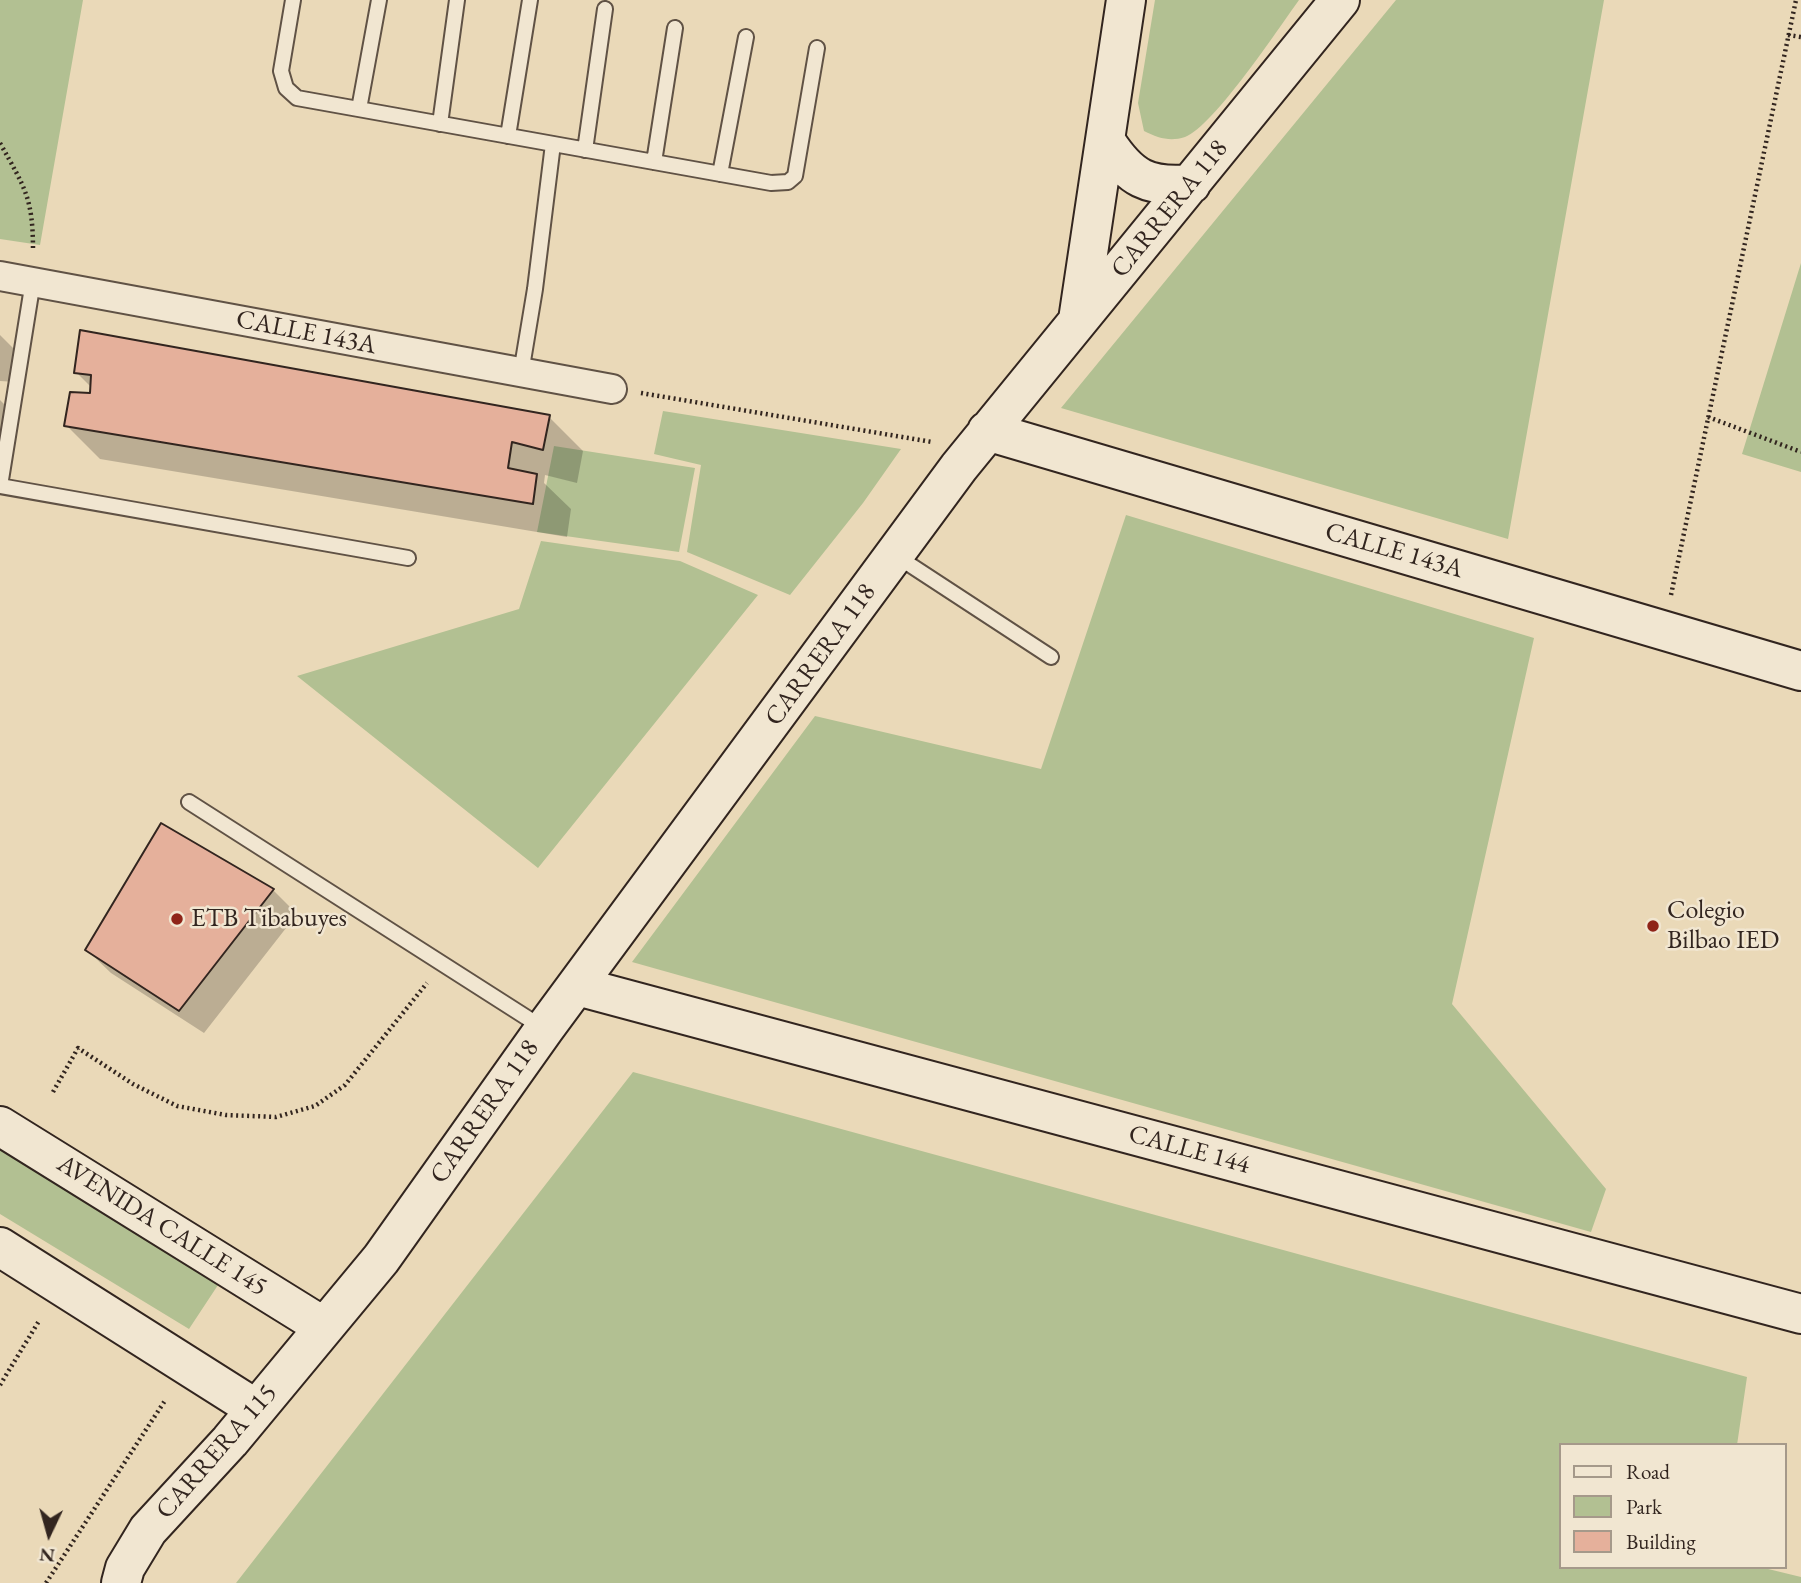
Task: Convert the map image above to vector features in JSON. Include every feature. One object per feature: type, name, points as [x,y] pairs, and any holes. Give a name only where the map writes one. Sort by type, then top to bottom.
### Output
[{"type":"street","points":[[1078,322],[1107,143],[1126,0]]},
{"type":"street","name":"CARRERA 118","points":[[324,1327],[381,1259],[545,1028],[980,440],[1340,0]]},
{"type":"street","points":[[1107,143],[1121,164],[1141,179],[1165,186],[1191,184]]},
{"type":"street","name":"CALLE 143A","points":[[0,276],[612,389]]},
{"type":"street","name":"CALLE 143A","points":[[980,440],[1801,671]]},
{"type":"street","name":"CALLE 144","points":[[577,986],[1801,1314]]},
{"type":"street","name":"AVENIDA CALLE 145","points":[[0,1126],[324,1327]]},
{"type":"street","points":[[0,1247],[256,1409]]},
{"type":"street","name":"CARRERA 115","points":[[121,1583],[125,1568],[148,1530],[256,1409],[324,1327]]},
{"type":"lane","points":[[293,0],[281,71],[286,88],[298,98],[771,183],[788,182],[795,176],[817,48]]},
{"type":"lane","points":[[359,109],[379,0]]},
{"type":"lane","points":[[440,124],[457,0]]},
{"type":"lane","points":[[508,136],[530,0]]},
{"type":"lane","points":[[585,150],[605,9]]},
{"type":"lane","points":[[653,162],[675,29]]},
{"type":"lane","points":[[720,174],[746,37]]},
{"type":"lane","points":[[521,373],[536,289],[553,144]]},
{"type":"lane","points":[[33,281],[0,486],[408,558]]},
{"type":"lane","points":[[895,555],[1052,657]]},
{"type":"lane","points":[[189,802],[545,1028]]},
{"type":"path","points":[[1663,630],[1796,0]]},
{"type":"path","points":[[1788,36],[1801,37]]},
{"type":"path","points":[[0,144],[25,188],[33,212],[33,281]]},
{"type":"path","points":[[612,389],[980,440]]},
{"type":"path","points":[[1708,417],[1801,452]]},
{"type":"path","points":[[53,1092],[78,1048],[133,1084],[177,1106],[226,1115],[276,1117],[315,1106],[345,1085],[443,964]]},
{"type":"path","points":[[0,1385],[39,1321]]},
{"type":"path","points":[[46,1583],[166,1399]]},
{"type":"green space","points":[[0,0],[83,0],[40,245],[0,239]]},
{"type":"green space","points":[[1155,0],[1299,0],[1245,75],[1212,115],[1185,137],[1169,139],[1144,131],[1138,103]]},
{"type":"green space","points":[[1396,0],[1604,0],[1508,539],[1061,408]]},
{"type":"green space","points":[[1801,263],[1801,472],[1742,454]]},
{"type":"green space","points":[[663,411],[901,449],[863,503],[790,595],[687,552],[701,465],[654,454]]},
{"type":"green space","points":[[554,446],[695,468],[679,552],[537,532]]},
{"type":"green space","points":[[1126,515],[1534,638],[1452,1004],[1606,1189],[1591,1232],[632,962],[815,716],[1041,769]]},
{"type":"green space","points":[[541,541],[680,561],[758,595],[538,868],[297,676],[519,609]]},
{"type":"green space","points":[[633,1072],[1747,1377],[1737,1443],[1560,1443],[1560,1569],[1768,1569],[1801,1577],[1801,1583],[236,1583]]},
{"type":"green space","points":[[0,1148],[218,1285],[189,1329],[0,1214]]},
{"type":"building","points":[[80,330],[550,415],[543,450],[512,442],[508,468],[537,474],[533,504],[64,426],[70,392],[90,393],[91,375],[74,373]]},
{"type":"building","name":"ETB Tibabuyes","points":[[161,823],[274,889],[179,1011],[85,950]]},
{"type":"place","name":"ETB Tibabuyes","points":[[177,919]]},
{"type":"place","name":"Colegio Bilbao IED","points":[[1653,926]]}]
